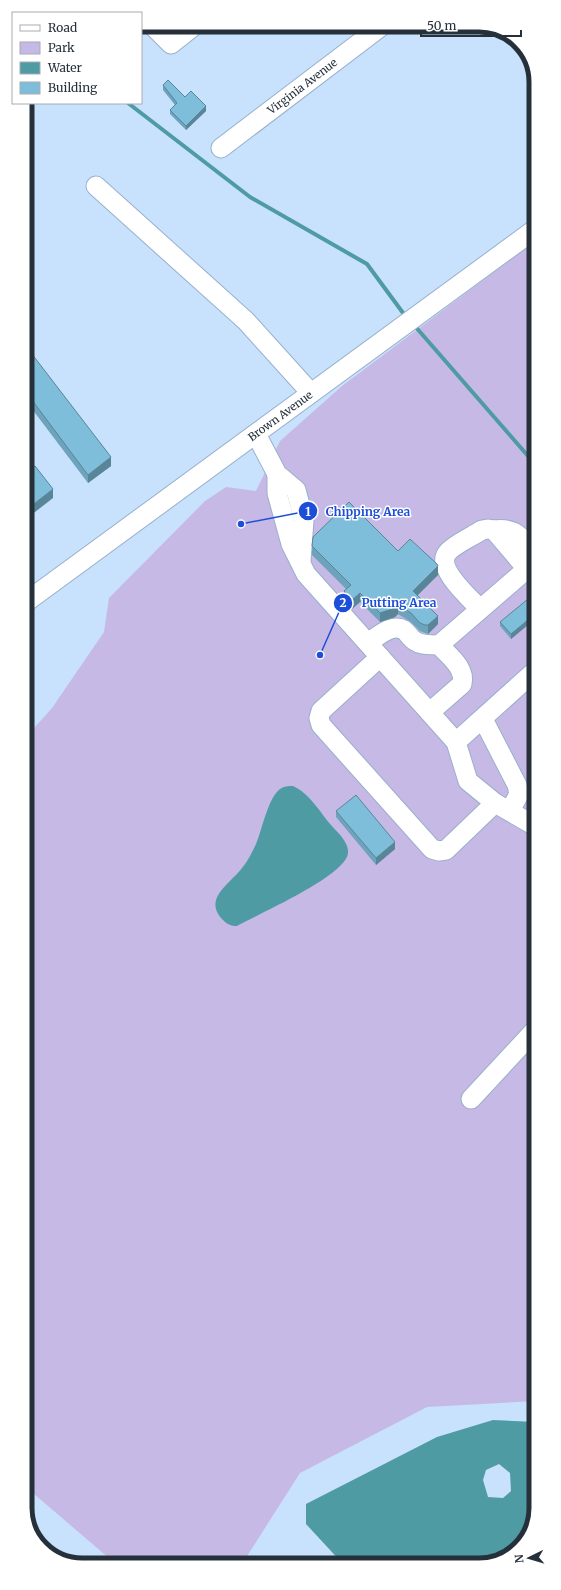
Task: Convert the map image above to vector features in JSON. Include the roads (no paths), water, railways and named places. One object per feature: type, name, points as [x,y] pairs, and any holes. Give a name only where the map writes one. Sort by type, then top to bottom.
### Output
[{"type":"street","points":[[159,32],[171,44],[186,32]]},
{"type":"street","name":"Virginia Avenue","points":[[221,148],[373,32]]},
{"type":"street","points":[[96,186],[246,321],[286,363],[311,393]]},
{"type":"street","name":"Brown Avenue","points":[[32,598],[529,234]]},
{"type":"street","points":[[256,434],[277,474],[296,490],[304,520],[301,561],[306,574],[456,742],[468,781],[502,807],[529,823]]},
{"type":"street","points":[[480,610],[446,570],[444,561],[447,552],[482,530],[488,529],[494,530],[529,559]]},
{"type":"street","points":[[439,645],[480,610],[529,564]]},
{"type":"street","points":[[430,712],[462,684],[464,677],[462,670],[439,645],[423,644],[414,641],[405,631],[397,627],[390,629],[374,650],[321,710],[319,718],[321,725],[432,849],[439,851],[446,850],[519,794],[517,785],[483,719]]},
{"type":"street","points":[[456,742],[529,677]]},
{"type":"street","points":[[472,1099],[529,1037]]},
{"type":"water","points":[[293,786],[309,798],[345,841],[348,853],[344,862],[318,883],[281,904],[237,926],[226,923],[217,912],[215,905],[220,892],[242,868],[250,856],[274,796],[284,787]]},
{"type":"water","points":[[493,1420],[529,1422],[529,1515],[520,1538],[509,1538],[509,1548],[501,1553],[486,1558],[337,1558],[306,1524],[306,1504],[437,1437]],"holes":[[[499,1464],[510,1473],[511,1491],[503,1498],[488,1497],[483,1480],[486,1470]]]},
{"type":"waterway","points":[[129,104],[250,197],[367,264],[406,317]]},
{"type":"waterway","points":[[414,325],[529,457]]},
{"type":"place","name":"Chipping Area","points":[[241,524]]},
{"type":"place","name":"Putting Area","points":[[320,655]]}]
